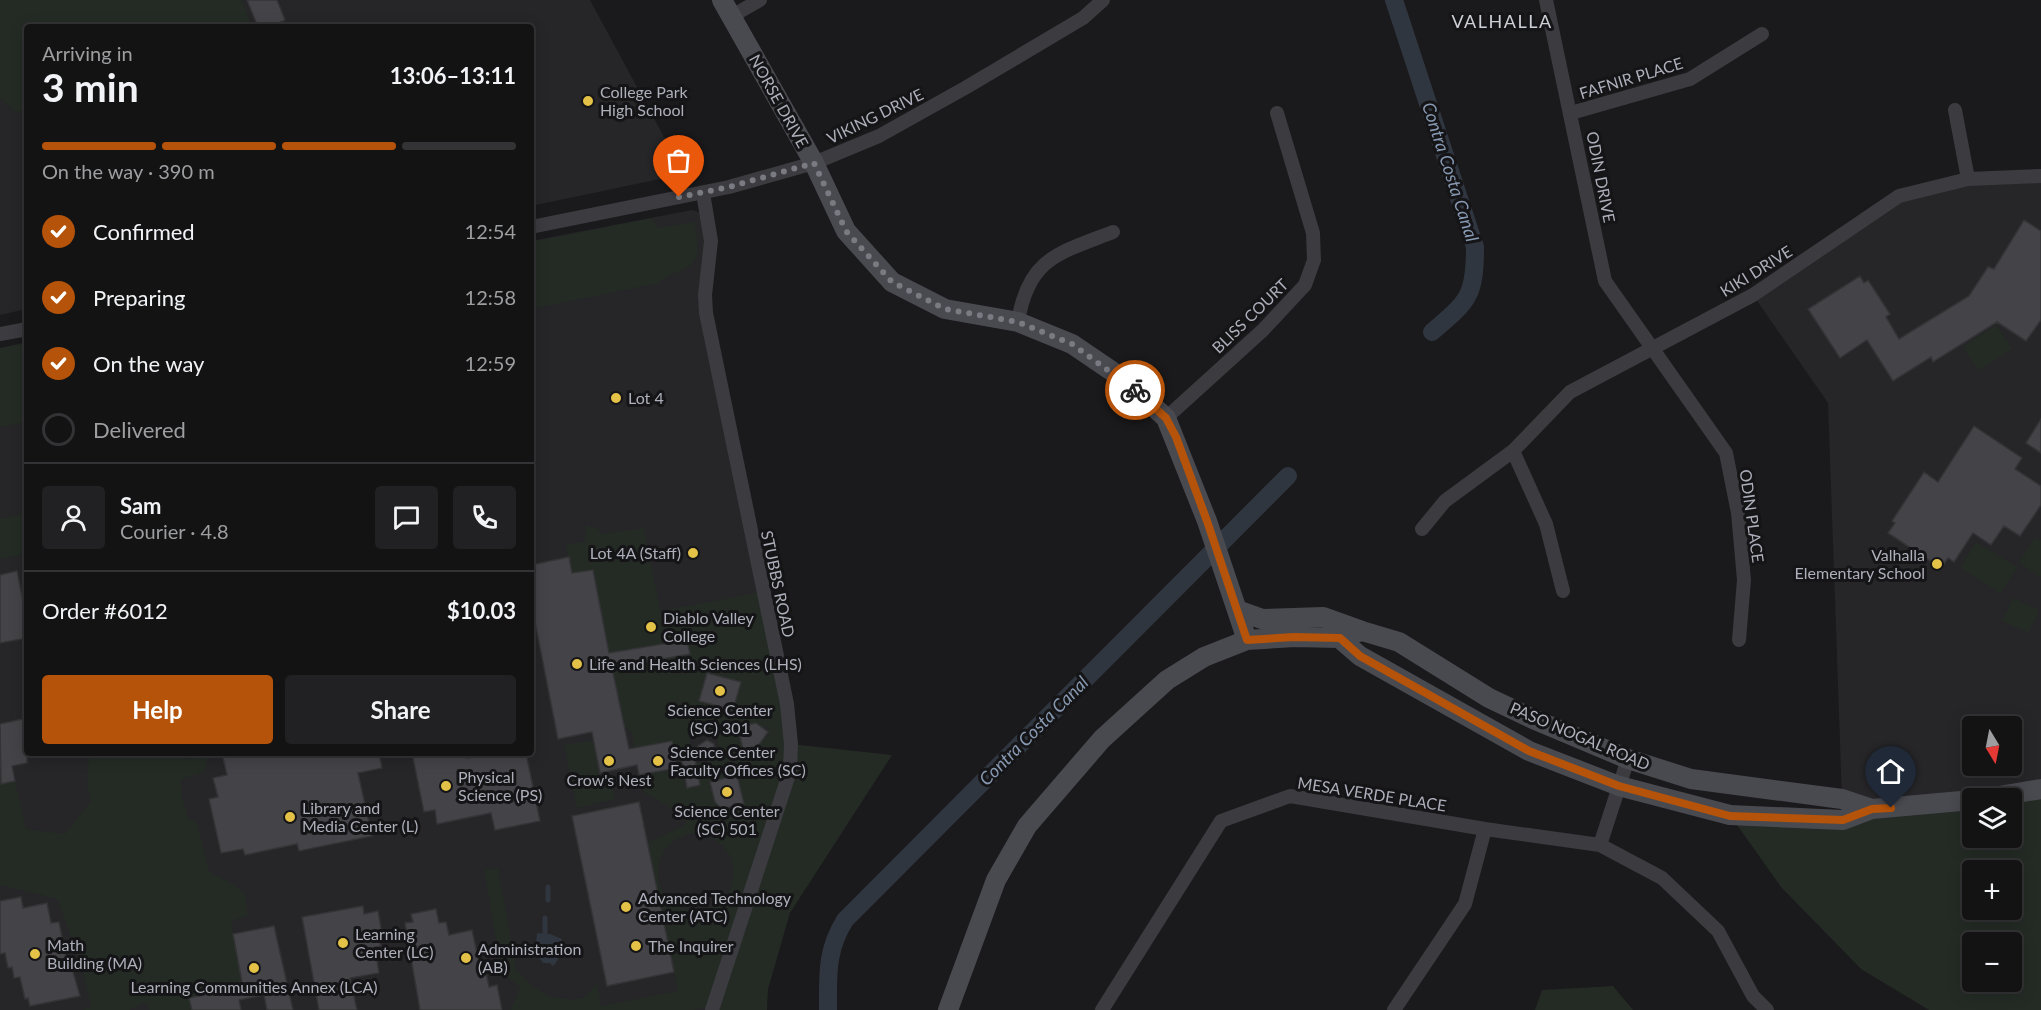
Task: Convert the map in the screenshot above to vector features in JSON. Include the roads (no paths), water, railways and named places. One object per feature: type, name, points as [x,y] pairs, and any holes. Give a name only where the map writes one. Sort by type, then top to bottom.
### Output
[{"type":"street","points":[[727,8],[760,0]]},
{"type":"street","name":"VIKING DRIVE","points":[[534,226],[703,193],[814,163],[879,136],[1083,18],[1103,0]]},
{"type":"street","name":"ODIN DRIVE","points":[[1546,0],[1605,281],[1653,348]]},
{"type":"street","name":"NORSE DRIVE","points":[[727,8],[814,163],[846,231],[892,282],[945,309],[1018,322],[1072,344],[1122,378],[1166,418],[1176,437],[1211,532],[1247,640]]},
{"type":"street","name":"FAFNIR PLACE","points":[[1571,113],[1690,79],[1762,34]]},
{"type":"street","points":[[1954,110],[1968,179]]},
{"type":"street","name":"BLISS COURT","points":[[1166,418],[1263,330],[1305,285],[1314,260],[1313,233],[1277,113]]},
{"type":"street","name":"KIKI DRIVE","points":[[1422,528],[1445,501],[1513,451],[1570,392],[1753,295],[1899,196],[1968,179],[2041,176]]},
{"type":"street","name":"STUBBS ROAD","points":[[703,193],[711,241],[706,313],[787,704],[791,744],[790,771],[712,1010]]},
{"type":"street","points":[[1018,322],[1021,298],[1033,275],[1056,254],[1113,232]]},
{"type":"street","points":[[0,334],[24,330]]},
{"type":"street","name":"ODIN PLACE","points":[[1653,348],[1726,453],[1738,513],[1744,580],[1739,640]]},
{"type":"street","points":[[1513,451],[1546,524],[1563,591]]},
{"type":"street","name":"PASO NOGAL ROAD","points":[[1237,610],[1262,619],[1323,617],[1399,642],[1489,698],[1533,720],[1628,759],[1691,779],[1842,799],[1872,809]]},
{"type":"street","points":[[948,1010],[996,880],[1026,826],[1102,739],[1167,680],[1204,657],[1247,640],[1294,637],[1340,638],[1362,631]]},
{"type":"street","name":"PASO NOGAL ROAD","points":[[1340,638],[1360,656],[1529,751],[1619,786],[1730,816],[1843,820],[1872,809],[1962,801]]},
{"type":"street","points":[[1628,759],[1600,845],[1662,878],[1718,931],[1753,996],[1767,1010]]},
{"type":"street","points":[[2022,792],[2041,789]]},
{"type":"street","name":"MESA VERDE PLACE","points":[[1102,1010],[1221,821],[1290,796],[1485,829],[1600,845]]},
{"type":"street","points":[[1394,1010],[1466,904],[1485,829]]},
{"type":"waterway","name":"Contra Costa Canal","points":[[1394,0],[1475,247],[1473,277],[1467,297],[1454,313],[1432,332]]},
{"type":"waterway","name":"Contra Costa Canal","points":[[828,1010],[828,974],[831,953],[845,920],[1288,476]]},
{"type":"waterway","points":[[548,887],[548,900]]},
{"type":"waterway","points":[[545,918],[545,934]]},
{"type":"place","name":"College Park High School","points":[[588,101]]},
{"type":"place","name":"Lot 4","points":[[616,398]]},
{"type":"place","name":"Lot 4A (Staff)","points":[[693,553]]},
{"type":"place","name":"Valhalla Elementary School","points":[[1937,564]]},
{"type":"place","name":"Diablo Valley College","points":[[651,627]]},
{"type":"place","name":"Life and Health Sciences (LHS)","points":[[577,664]]},
{"type":"place","name":"Science Center (SC) 301","points":[[720,691]]},
{"type":"place","name":"Crow's Nest","points":[[609,761]]},
{"type":"place","name":"Science Center Faculty Offices (SC)","points":[[658,761]]},
{"type":"place","name":"Physical Science (PS)","points":[[446,786]]},
{"type":"place","name":"Science Center (SC) 501","points":[[727,792]]},
{"type":"place","name":"Library and Media Center (L)","points":[[290,817]]},
{"type":"place","name":"Advanced Technology Center (ATC)","points":[[626,907]]},
{"type":"place","name":"Learning Center (LC)","points":[[343,943]]},
{"type":"place","name":"The Inquirer","points":[[636,946]]},
{"type":"place","name":"Math Building (MA)","points":[[35,954]]},
{"type":"place","name":"Administration (AB)","points":[[466,958]]},
{"type":"place","name":"Learning Communities Annex (LCA)","points":[[254,968]]},
{"type":"district","name":"VALHALLA","points":[[1502,22]]}]
